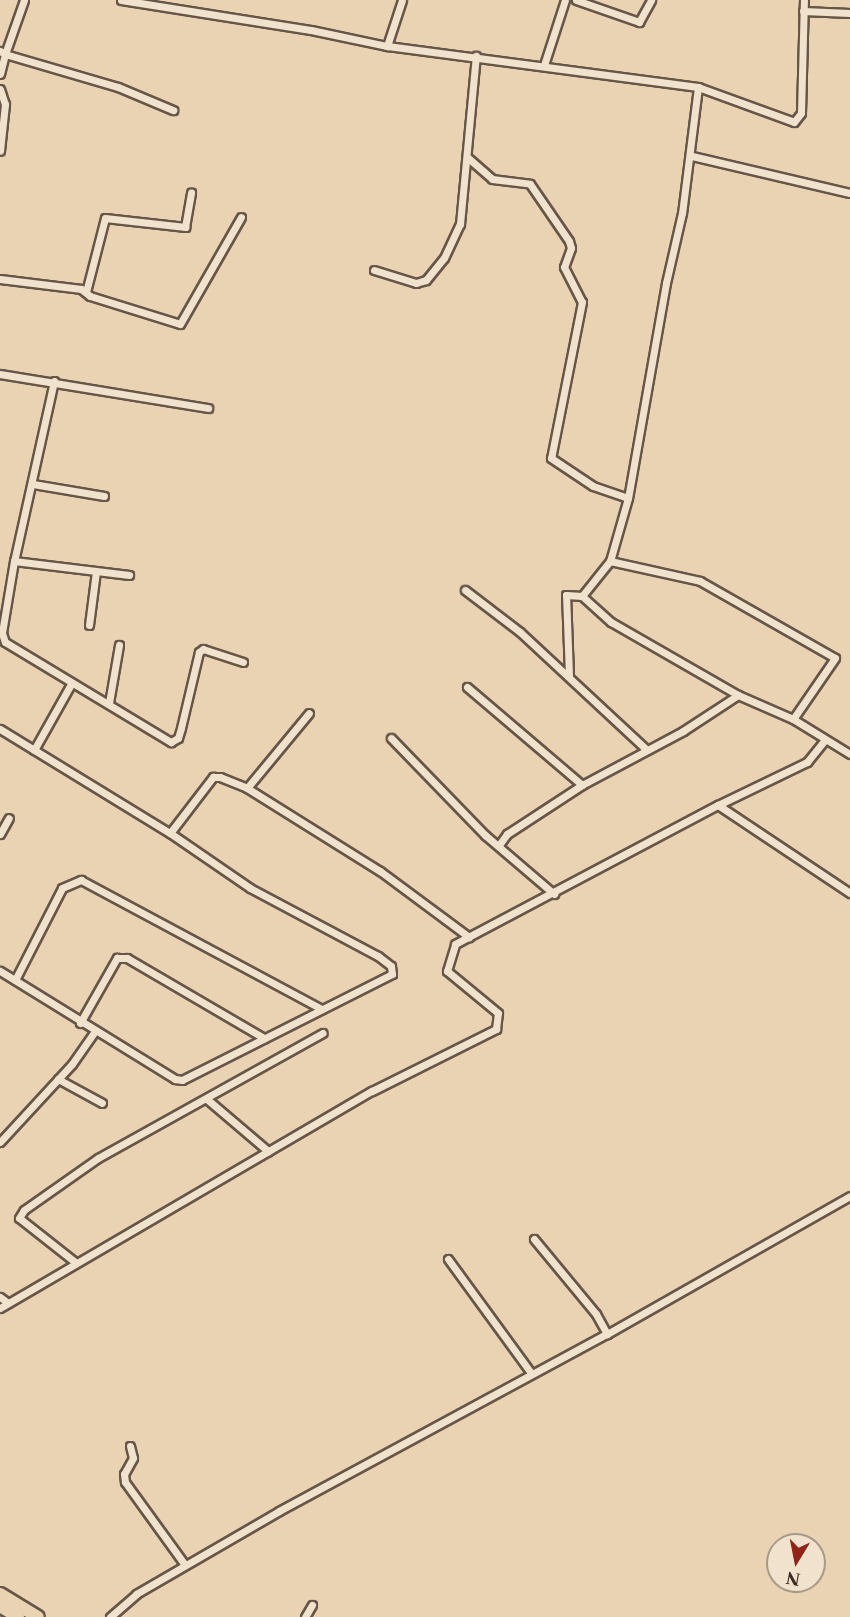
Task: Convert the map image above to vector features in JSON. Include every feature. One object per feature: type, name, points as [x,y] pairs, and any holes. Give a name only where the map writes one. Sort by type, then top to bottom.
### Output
[{"type":"highway","points":[[0,1594],[38,1617]]},
{"type":"highway","points":[[0,1606],[18,1617]]},
{"type":"street","points":[[0,74],[2,52],[24,0]]},
{"type":"street","points":[[121,0],[311,30],[387,46],[698,87],[794,122],[801,113],[801,24],[804,0]]},
{"type":"street","points":[[387,46],[402,0]]},
{"type":"street","points":[[544,65],[565,0]]},
{"type":"street","points":[[576,0],[639,22],[651,0]]},
{"type":"street","points":[[803,11],[850,13]]},
{"type":"street","points":[[801,24],[813,13]]},
{"type":"street","points":[[2,52],[118,87],[173,110]]},
{"type":"street","points":[[374,270],[416,283],[426,280],[444,258],[460,224],[476,56]]},
{"type":"street","points":[[582,597],[610,561],[628,498],[692,156],[698,87]]},
{"type":"street","points":[[0,89],[5,104],[0,151]]},
{"type":"street","points":[[692,156],[850,193]]},
{"type":"street","points":[[467,157],[492,179],[530,183],[569,241],[571,248],[564,267],[582,302],[551,458],[593,486],[628,498]]},
{"type":"street","points":[[86,292],[105,218],[185,227],[191,193]]},
{"type":"street","points":[[0,279],[52,283],[86,292],[180,324],[241,217]]},
{"type":"street","points":[[0,374],[54,381],[208,408]]},
{"type":"street","points":[[54,381],[33,484],[14,561],[2,633],[5,642],[16,652],[62,674],[71,684],[109,703],[171,742],[178,738],[199,652],[202,649],[243,662]]},
{"type":"street","points":[[33,484],[104,496]]},
{"type":"street","points":[[14,561],[129,574]]},
{"type":"street","points":[[610,561],[700,581],[835,658],[793,718]]},
{"type":"street","points":[[89,625],[96,571]]},
{"type":"street","points":[[465,590],[569,675],[646,748]]},
{"type":"street","points":[[569,675],[566,595],[582,597],[611,622],[738,695],[793,718],[850,754]]},
{"type":"street","points":[[109,703],[119,645]]},
{"type":"street","points":[[34,750],[71,684]]},
{"type":"street","points":[[466,687],[582,785]]},
{"type":"street","points":[[499,845],[507,834],[582,785],[646,748],[684,731],[738,695]]},
{"type":"street","points":[[246,789],[309,713]]},
{"type":"street","points":[[0,729],[170,833],[250,888],[391,966],[392,974],[182,1080],[175,1079],[80,1023],[0,971]]},
{"type":"street","points":[[391,738],[499,845],[554,894]]},
{"type":"street","points":[[0,1308],[75,1262],[372,1091],[496,1029],[498,1013],[447,971],[455,944],[554,894],[718,805],[807,762],[825,740]]},
{"type":"street","points":[[170,833],[213,777],[246,789],[380,871],[469,938]]},
{"type":"street","points":[[718,805],[850,893]]},
{"type":"street","points":[[0,834],[9,818]]},
{"type":"street","points":[[15,980],[62,888],[81,880],[322,1009]]},
{"type":"street","points":[[80,1023],[117,958],[127,958],[264,1038]]},
{"type":"street","points":[[0,1142],[58,1079],[95,1031]]},
{"type":"street","points":[[75,1262],[19,1218],[24,1210],[98,1158],[208,1100],[323,1034]]},
{"type":"street","points":[[58,1079],[102,1103]]},
{"type":"street","points":[[208,1100],[268,1151]]},
{"type":"street","points":[[110,1617],[136,1594],[185,1565],[607,1334],[850,1196]]},
{"type":"street","points":[[534,1239],[596,1314],[607,1334]]},
{"type":"street","points":[[448,1259],[532,1374]]},
{"type":"street","points":[[0,1298],[8,1303]]},
{"type":"street","points":[[130,1446],[133,1458],[124,1474],[125,1482],[185,1565]]},
{"type":"street","points":[[306,1617],[312,1605]]}]
